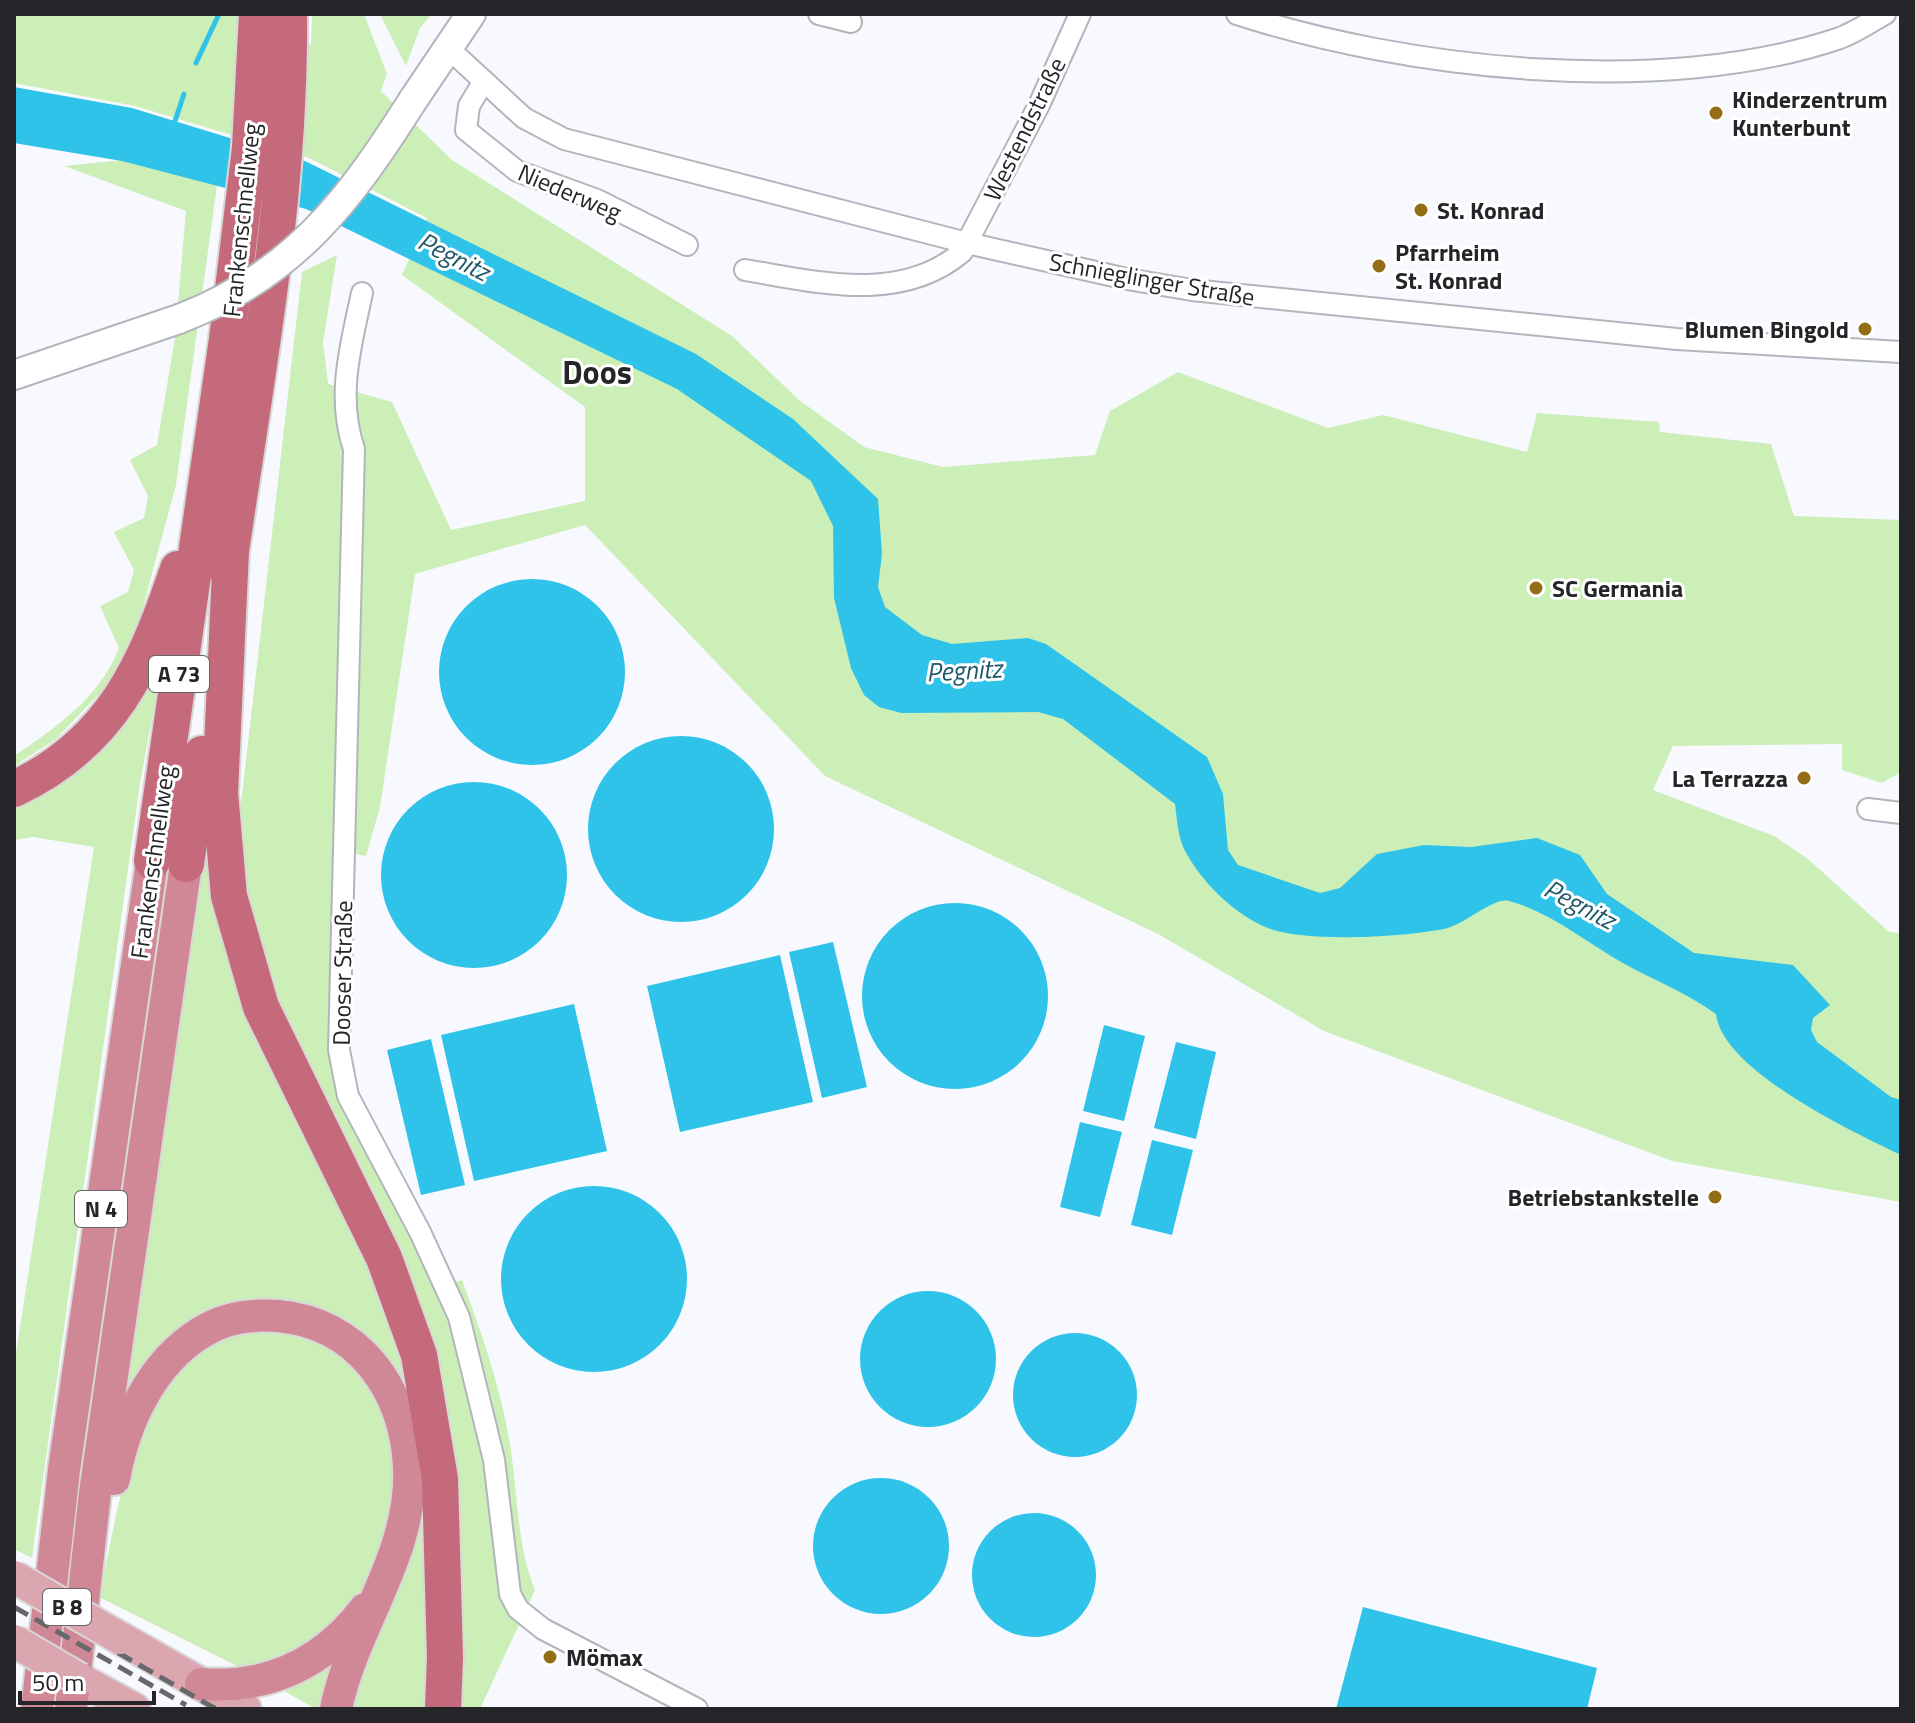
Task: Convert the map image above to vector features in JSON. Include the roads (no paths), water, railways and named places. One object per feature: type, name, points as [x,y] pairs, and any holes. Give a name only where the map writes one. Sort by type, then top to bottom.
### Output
[{"type":"highway","name":"Frankenschnellweg","points":[[37,1709],[64,1470],[169,863],[231,549],[258,228],[268,41],[289,14]]},
{"type":"highway","name":"Frankenschnellweg","points":[[71,1709],[169,863],[205,488],[258,228]]},
{"type":"highway","points":[[14,789],[44,773],[81,745],[131,685],[151,646],[205,488]]},
{"type":"highway","points":[[231,549],[220,793],[229,896],[261,1007],[384,1258],[419,1355],[440,1479],[446,1702]]},
{"type":"highway","points":[[87,1558],[111,1495],[130,1423],[157,1372],[204,1330],[225,1321],[267,1316],[306,1321],[343,1338],[375,1367],[398,1405],[408,1455],[409,1493],[400,1539],[336,1709]]},
{"type":"highway","points":[[201,1684],[252,1683],[301,1666],[350,1627],[384,1579]]},
{"type":"main road","points":[[14,375],[179,319],[256,282],[309,240],[358,182],[471,14]]},
{"type":"main road","name":"B 8","points":[[14,1577],[245,1709]]},
{"type":"main road","name":"B 8","points":[[14,1641],[130,1707]]},
{"type":"street","points":[[819,14],[851,22]]},
{"type":"street","name":"Westendstraße","points":[[967,243],[1039,105],[1080,14]]},
{"type":"street","points":[[1237,14],[1323,36],[1455,60],[1592,71],[1682,67],[1755,58],[1839,39],[1885,14]]},
{"type":"street","name":"Schnieglinger Straße","points":[[448,48],[524,118],[564,139],[967,243],[1127,279],[1202,291],[1663,337],[1901,352]]},
{"type":"street","name":"Niederweg","points":[[484,81],[469,106],[466,130],[504,163],[517,171],[597,200],[687,245]]},
{"type":"street","points":[[745,270],[851,286],[875,285],[937,269],[962,252],[967,243]]},
{"type":"street","name":"Dooser Straße","points":[[362,293],[346,372],[344,412],[354,449],[339,1050],[348,1096],[459,1317],[494,1460],[510,1594],[518,1609],[543,1629],[697,1709]]},
{"type":"street","points":[[1868,809],[1901,813]]},
{"type":"water","name":"Pegnitz","points":[[14,87],[132,108],[305,161],[696,354],[793,419],[878,499],[882,554],[878,587],[885,607],[922,635],[952,644],[1028,638],[1046,644],[1207,757],[1223,794],[1228,850],[1238,865],[1320,893],[1340,888],[1377,854],[1424,845],[1471,847],[1537,838],[1580,855],[1607,894],[1694,953],[1793,965],[1830,1005],[1813,1018],[1811,1030],[1817,1042],[1891,1097],[1901,1100],[1901,1155],[1823,1115],[1765,1077],[1741,1057],[1724,1035],[1716,1014],[1705,1006],[1524,906],[1502,901],[1444,929],[1378,936],[1301,935],[1280,932],[1251,920],[1218,894],[1192,863],[1181,840],[1175,804],[1063,719],[1038,712],[901,713],[879,707],[864,695],[851,668],[834,598],[833,526],[811,481],[677,389],[306,209],[122,161],[14,143]]},
{"type":"water","points":[[532,579],[567,587],[597,607],[617,637],[625,672],[617,707],[597,737],[567,757],[532,765],[497,757],[467,737],[447,707],[439,672],[447,637],[467,607],[497,587]]},
{"type":"water","points":[[681,736],[716,743],[746,764],[767,794],[774,829],[767,864],[746,894],[716,915],[681,922],[646,915],[616,894],[595,864],[588,829],[595,794],[616,764],[646,743]]},
{"type":"water","points":[[474,782],[509,789],[539,810],[560,840],[567,875],[560,910],[539,940],[509,961],[474,968],[439,961],[409,940],[388,910],[381,875],[388,840],[409,810],[439,789]]},
{"type":"water","points":[[955,903],[990,910],[1020,931],[1041,961],[1048,996],[1041,1031],[1020,1061],[990,1082],[955,1089],[920,1082],[890,1061],[869,1031],[862,996],[869,961],[890,931],[920,910]]},
{"type":"water","points":[[833,942],[867,1087],[822,1098],[789,952]]},
{"type":"water","points":[[780,955],[813,1102],[680,1132],[647,986]]},
{"type":"water","points":[[574,1004],[607,1151],[474,1181],[441,1035]]},
{"type":"water","points":[[1104,1025],[1145,1036],[1124,1121],[1083,1111]]},
{"type":"water","points":[[431,1039],[465,1185],[421,1195],[387,1050]]},
{"type":"water","points":[[1176,1042],[1216,1052],[1196,1139],[1154,1128]]},
{"type":"water","points":[[1080,1122],[1122,1132],[1100,1217],[1060,1207]]},
{"type":"water","points":[[1152,1140],[1193,1150],[1172,1235],[1131,1225]]},
{"type":"water","points":[[594,1186],[629,1193],[659,1214],[680,1244],[687,1279],[680,1314],[659,1344],[629,1365],[594,1372],[559,1365],[529,1344],[508,1314],[501,1279],[508,1244],[529,1214],[559,1193]]},
{"type":"water","points":[[928,1291],[954,1297],[976,1311],[990,1333],[996,1359],[990,1385],[976,1407],[954,1421],[928,1427],[902,1421],[880,1407],[866,1385],[860,1359],[866,1333],[880,1311],[902,1297]]},
{"type":"water","points":[[1075,1333],[1099,1338],[1119,1351],[1132,1371],[1137,1395],[1132,1419],[1119,1439],[1099,1452],[1075,1457],[1051,1452],[1031,1439],[1018,1419],[1013,1395],[1018,1371],[1031,1351],[1051,1338]]},
{"type":"water","points":[[881,1478],[907,1484],[929,1498],[943,1520],[949,1546],[943,1572],[929,1594],[907,1608],[881,1614],[855,1608],[833,1594],[819,1572],[813,1546],[819,1520],[833,1498],[855,1484]]},
{"type":"water","points":[[1034,1513],[1058,1518],[1078,1531],[1091,1551],[1096,1575],[1091,1599],[1078,1619],[1058,1632],[1034,1637],[1010,1632],[990,1619],[977,1599],[972,1575],[977,1551],[990,1531],[1010,1518]]},
{"type":"water","points":[[1363,1607],[1597,1668],[1587,1709],[1336,1709]]},
{"type":"waterway","points":[[196,63],[219,14]]},
{"type":"waterway","points":[[173,127],[184,94]]},
{"type":"railway","points":[[14,1593],[216,1709]]},
{"type":"railway","points":[[14,1607],[186,1705]]},
{"type":"place","name":"Kinderzentrum Kunterbunt","points":[[1716,113]]},
{"type":"place","name":"St. Konrad","points":[[1421,210]]},
{"type":"place","name":"Pfarrheim St. Konrad","points":[[1379,266]]},
{"type":"place","name":"Blumen Bingold","points":[[1865,329]]},
{"type":"place","name":"SC Germania","points":[[1536,588]]},
{"type":"place","name":"La Terrazza","points":[[1804,778]]},
{"type":"place","name":"Betriebstankstelle","points":[[1715,1197]]},
{"type":"place","name":"Mömax","points":[[550,1657]]},
{"type":"district","name":"Doos","points":[[597,372]]}]
